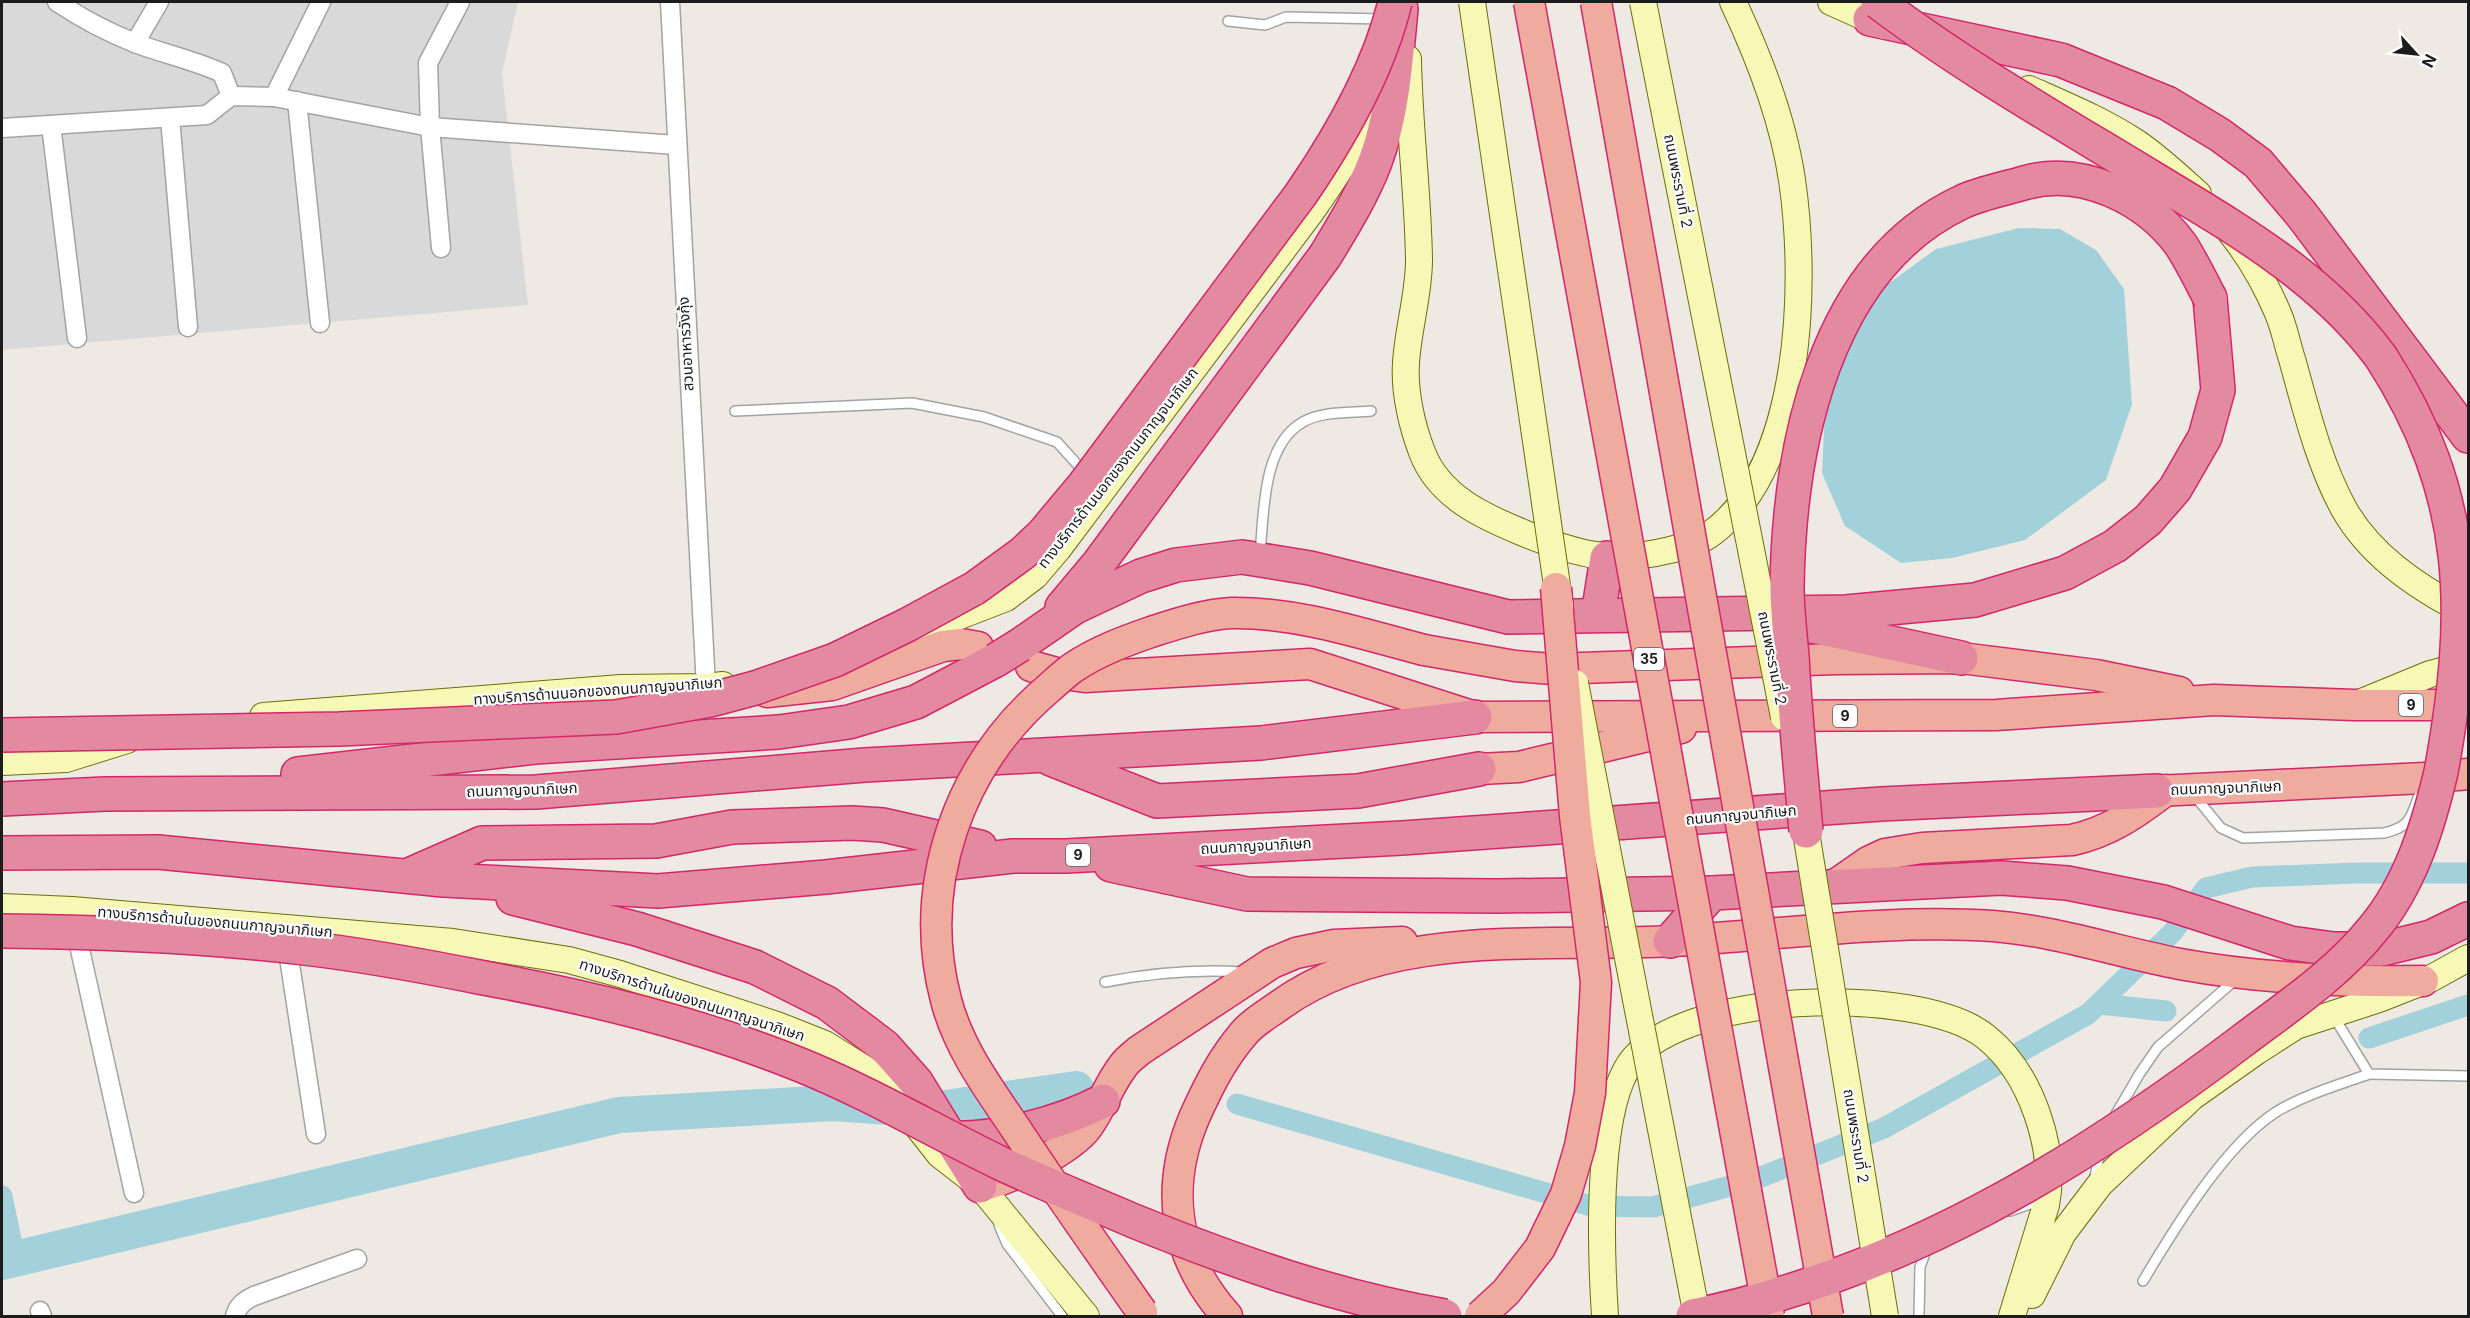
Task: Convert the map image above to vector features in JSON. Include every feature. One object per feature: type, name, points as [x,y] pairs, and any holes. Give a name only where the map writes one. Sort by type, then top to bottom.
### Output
[{"type":"highway","name":"35","points":[[1529,2],[1769,1317]]},
{"type":"highway","points":[[1596,2],[1828,1317]]},
{"type":"highway","points":[[1012,650],[1077,590],[1099,563],[1325,256],[1354,208],[1375,162],[1388,113],[1397,5]]},
{"type":"highway","points":[[2,735],[339,729],[616,717],[710,700],[755,688],[835,660],[908,625],[975,588],[1023,553],[1043,534],[1084,484],[1301,194],[1329,153],[1352,111],[1397,5]]},
{"type":"highway","points":[[1874,10],[2061,60],[2167,103],[2220,135],[2258,164],[2302,215],[2469,436]]},
{"type":"highway","points":[[1695,1317],[1774,1297],[1863,1267],[2009,1196],[2082,1154],[2153,1107],[2330,972],[2374,929],[2406,876],[2436,796],[2461,678],[2468,585],[2465,553],[2453,500],[2439,458],[2416,411],[2363,334],[2325,296],[2262,245],[2000,84],[1874,10]]},
{"type":"highway","points":[[105,794],[535,747],[779,732],[849,722],[916,702],[1012,650],[1075,607],[1109,589],[1176,564],[1242,557],[1310,568],[1508,617],[1757,614],[1846,612],[1975,600],[2065,573],[2115,546],[2148,520],[2175,489],[2205,437],[2218,390],[2210,298],[2181,245],[2153,214],[2114,192],[2078,179],[2042,178],[1962,202],[1934,218],[1893,249],[1859,291],[1819,375],[1806,422],[1795,484],[1789,548],[1788,601],[1806,831]]},
{"type":"highway","points":[[1598,615],[1607,558]]},
{"type":"highway","points":[[1480,1317],[1506,1292],[1540,1248],[1566,1194],[1580,1146],[1590,1093],[1596,982],[1575,816],[1556,588]]},
{"type":"highway","points":[[1144,1314],[1060,1196],[964,1051],[946,1000],[936,940],[939,876],[952,826],[972,784],[999,738],[1030,704],[1074,667],[1120,643],[1173,624],[1230,613],[1305,619],[1424,650],[1504,665],[1553,669],[1836,659],[1961,658]]},
{"type":"highway","points":[[1757,614],[1961,658],[2096,675],[2214,700]]},
{"type":"highway","points":[[711,687],[770,692],[832,684],[943,646],[961,644],[1012,650],[1056,673],[1084,677],[1310,664],[1475,717]]},
{"type":"highway","name":"ถนนกาญจนาภิเษก","points":[[2,799],[105,794],[536,792],[865,765],[1261,743],[1475,717],[1996,716],[2214,700],[2354,705],[2469,705]]},
{"type":"highway","name":"ถนนกาญจนาภิเษก","points":[[1041,755],[1157,801],[1358,791],[1479,769],[1519,767],[1731,716]]},
{"type":"highway","name":"ถนนกาญจนาภิเษก","points":[[2,853],[158,852],[444,880],[658,891],[826,877],[1013,856],[1066,856],[1414,837],[1881,804],[2453,778]]},
{"type":"highway","points":[[1835,885],[1868,862],[1885,854],[1922,848],[2072,840],[2092,835],[2127,819],[2171,790]]},
{"type":"highway","name":"ถนนกาญจนาภิเษก","points":[[406,877],[482,843],[656,841],[732,827],[852,823],[911,830],[1013,856]]},
{"type":"highway","points":[[1066,856],[1246,894],[1498,896],[1712,893],[2001,878],[2067,883],[2163,902],[2290,943],[2334,949],[2382,949],[2431,937],[2469,919]]},
{"type":"highway","points":[[444,880],[637,929],[754,967],[827,1003],[884,1047],[916,1082],[945,1141],[980,1186],[994,1183],[1059,1152],[1074,1142],[1095,1114],[1123,1066],[1140,1050],[1272,963],[1296,953],[1334,945],[1424,941],[1462,945],[1670,941],[1877,926],[1994,926],[2046,933],[2175,963],[2244,973],[2343,982],[2423,981]]},
{"type":"highway","points":[[1670,941],[1712,893]]},
{"type":"highway","points":[[2,931],[150,936],[313,949],[411,963],[546,989],[660,1016],[716,1033],[801,1065],[1006,1165],[1189,1243],[1298,1282],[1445,1317]]},
{"type":"highway","points":[[1227,1317],[1194,1269],[1179,1229],[1177,1186],[1188,1133],[1212,1077],[1246,1030],[1304,988],[1372,962],[1462,945]]},
{"type":"highway","points":[[945,1141],[973,1139],[1078,1114],[1095,1114]]},
{"type":"main road","points":[[1472,2],[1556,588],[1695,1317]]},
{"type":"main road","name":"ถนนพระรามที่ 2","points":[[1643,2],[1806,831],[1885,1317]]},
{"type":"main road","points":[[1397,5],[1408,88],[1419,263],[1406,366],[1410,414],[1423,455],[1445,490],[1480,514],[1568,551],[1607,558],[1650,555],[1686,546],[1710,535],[1740,507],[1760,473],[1776,434],[1787,394],[1796,339],[1799,234],[1791,176],[1779,120],[1733,2]]},
{"type":"main road","points":[[1831,2],[1874,10],[2137,143],[2167,166],[2211,207],[2251,259],[2278,313],[2327,471],[2345,510],[2372,547],[2410,580],[2441,600],[2469,613]]},
{"type":"main road","name":"ทางบริการด้านนอกของถนนกาญจนาภิเษก","points":[[2,762],[66,759],[185,722],[621,688],[711,687],[886,644],[1006,598],[1035,576],[1102,493],[1339,173],[1360,134],[1376,93],[1397,5]]},
{"type":"main road","points":[[2354,705],[2430,674],[2469,664]]},
{"type":"main road","name":"ทางบริการด้านในของถนนกาญจนาภิเษก","points":[[2,907],[72,910],[453,942],[569,960],[620,974],[777,1025],[825,1044],[866,1069],[945,1141]]},
{"type":"main road","points":[[2021,1317],[2063,1233],[2100,1184],[2192,1097],[2257,1050],[2296,1026],[2338,1025],[2469,958]]},
{"type":"main road","points":[[1605,1317],[1604,1186],[1612,1104],[1626,1068],[1652,1042],[1713,1015],[1770,1005],[1858,1003],[1930,1013],[1953,1019],[1986,1037],[2027,1088],[2042,1131],[2047,1160],[2047,1198],[2012,1317]]},
{"type":"main road","points":[[980,1186],[1086,1317]]},
{"type":"street","points":[[57,2],[85,20],[135,43],[196,61],[222,73],[231,96]]},
{"type":"street","points":[[135,43],[159,2]]},
{"type":"street","points":[[274,96],[321,2]]},
{"type":"street","points":[[441,248],[430,127],[428,63],[460,2]]},
{"type":"street","name":"สวนอาหารวังกุ้ง","points":[[670,2],[676,145],[711,687]]},
{"type":"street","points":[[2,128],[207,115],[231,96],[274,96],[430,127],[676,145]]},
{"type":"street","points":[[297,101],[320,323]]},
{"type":"street","points":[[170,118],[188,327]]},
{"type":"street","points":[[51,125],[77,338]]},
{"type":"street","points":[[72,910],[134,1193]]},
{"type":"street","points":[[284,928],[316,1134]]},
{"type":"street","points":[[235,1317],[243,1301],[357,1259]]},
{"type":"lane","points":[[1228,21],[1265,25],[1286,17],[1397,5]]},
{"type":"lane","points":[[735,411],[912,403],[984,417],[1057,442],[1102,493]]},
{"type":"lane","points":[[1259,560],[1268,480],[1276,453],[1287,434],[1303,422],[1328,415],[1371,411]]},
{"type":"lane","points":[[2171,790],[2220,828],[2243,838],[2384,833],[2399,830],[2453,778]]},
{"type":"lane","points":[[1105,982],[1138,976],[1195,971],[1258,973]]},
{"type":"lane","points":[[2091,1196],[2103,1138],[2140,1073],[2158,1047],[2244,973]]},
{"type":"lane","points":[[2338,1025],[2370,1074]]},
{"type":"lane","points":[[2143,1281],[2173,1231],[2245,1137],[2276,1112],[2313,1094],[2370,1074],[2469,1076]]},
{"type":"lane","points":[[980,1186],[1007,1244],[1062,1317]]},
{"type":"lane","points":[[2003,1213],[2047,1198]]},
{"type":"lane","points":[[1919,1317],[1920,1267],[1924,1254],[1933,1241],[1992,1216]]},
{"type":"shaded area","points":[[2,2],[518,2],[502,73],[528,305],[2,350]]},
{"type":"water","points":[[2019,228],[2060,229],[2096,250],[2124,289],[2132,404],[2106,480],[2025,540],[1952,558],[1901,563],[1845,526],[1822,473],[1825,407],[1844,342],[1874,294],[1936,249]]},
{"type":"waterway","points":[[1237,1104],[1591,1206],[1653,1207],[1756,1179],[1884,1128],[2088,1014],[2172,933],[2206,888],[2252,877],[2357,873],[2468,873]]},
{"type":"waterway","points":[[2099,1004],[2166,1011]]},
{"type":"waterway","points":[[2369,1038],[2468,1005]]},
{"type":"waterway","points":[[2,1262],[619,1115],[833,1103],[932,1110],[1076,1089]]},
{"type":"waterway","points":[[2,1196],[15,1259]]}]
